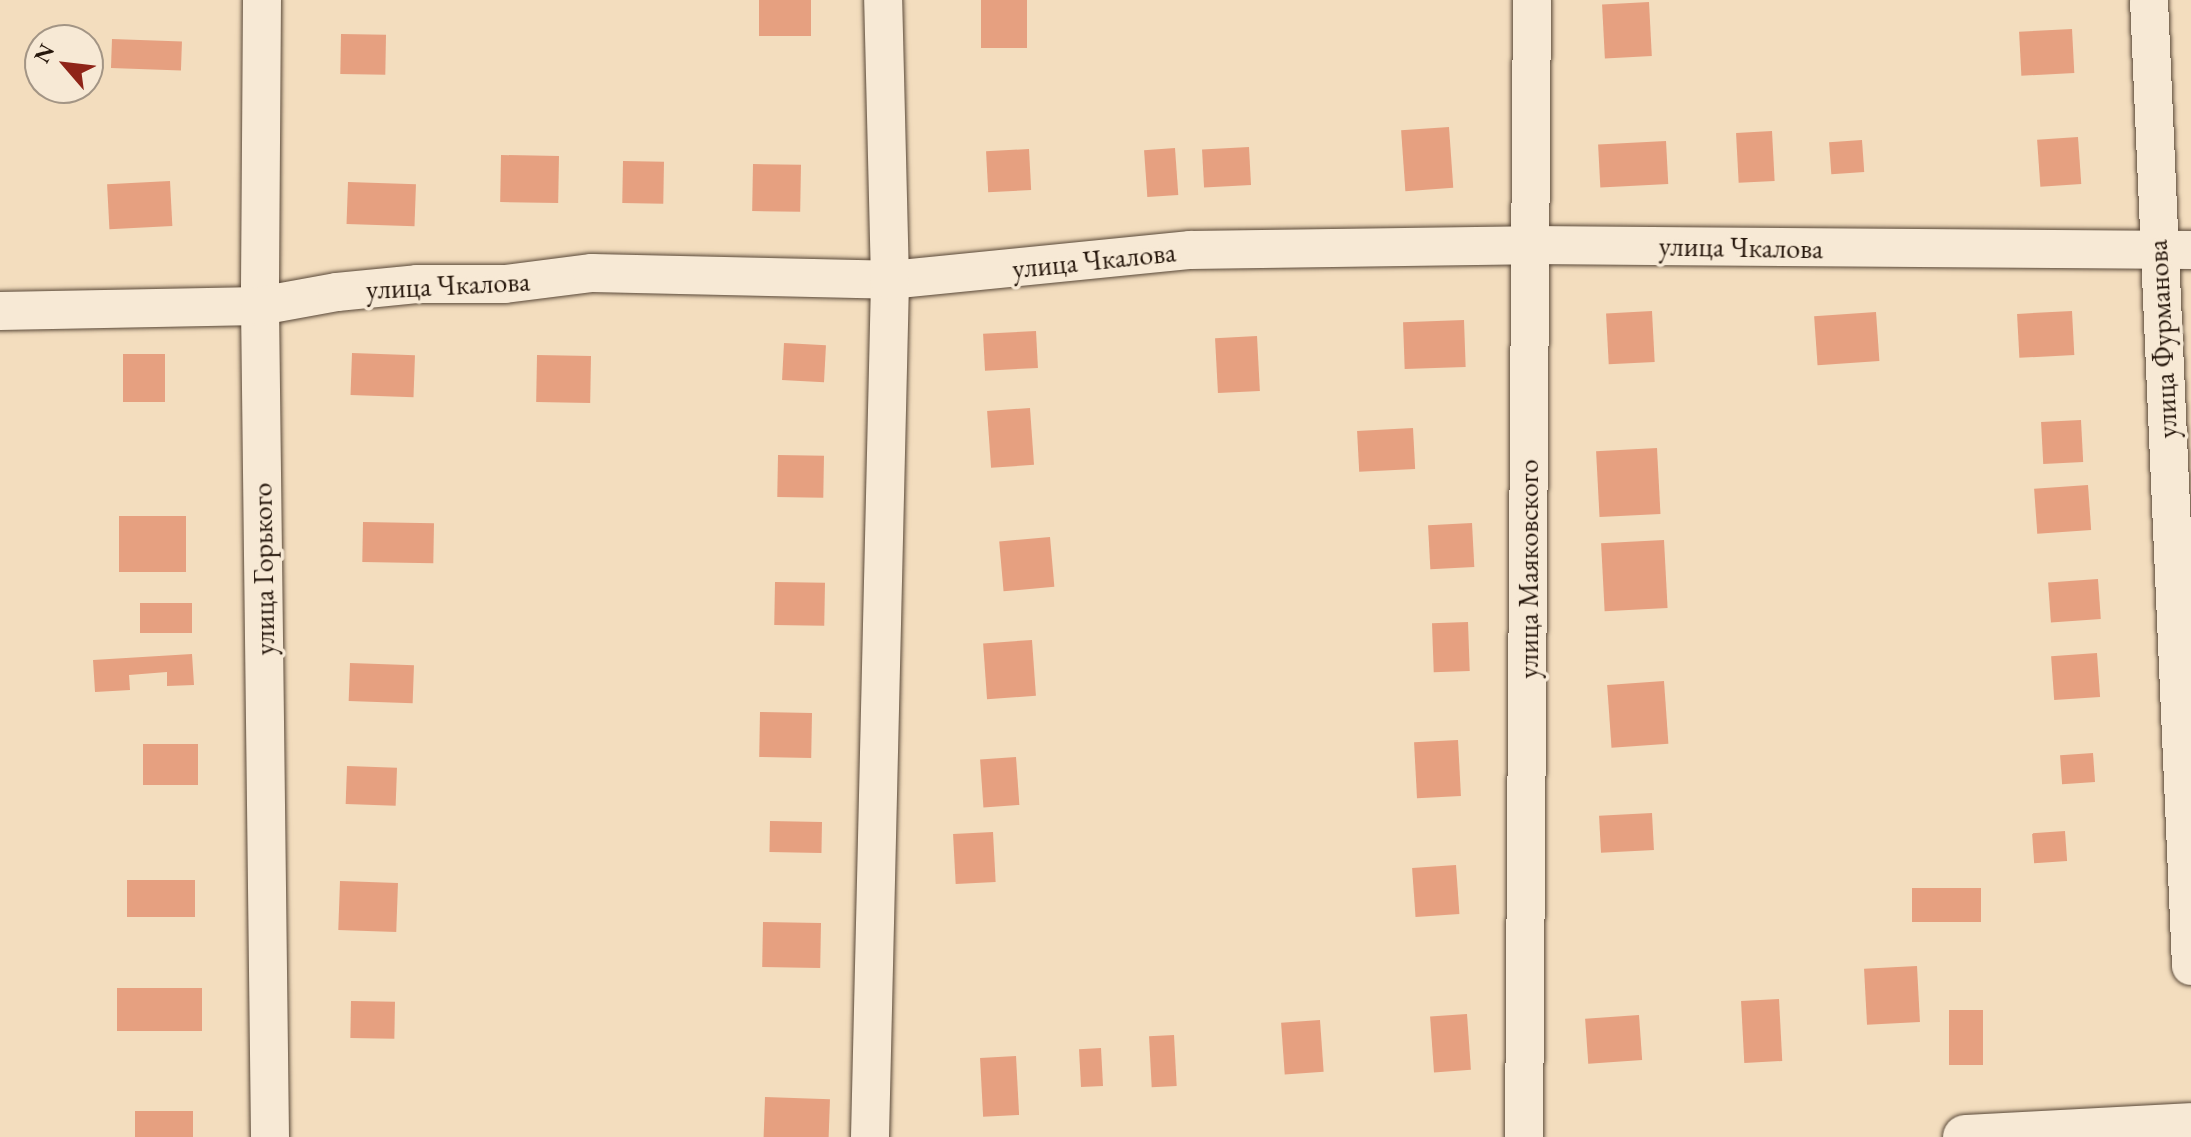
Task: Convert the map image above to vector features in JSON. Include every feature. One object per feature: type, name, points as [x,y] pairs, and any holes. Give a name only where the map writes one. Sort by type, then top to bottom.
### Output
[{"type":"street","name":"улица Горького","points":[[262,0],[260,306],[270,1137]]},
{"type":"street","points":[[870,1137],[890,280],[883,0]]},
{"type":"street","name":"улица Маяковского","points":[[1524,1137],[1532,0]]},
{"type":"street","name":"улица Фурманова","points":[[2149,0],[2175,250],[2191,966]]},
{"type":"street","name":"улица Чкалова","points":[[0,311],[260,306],[337,292],[417,284],[505,284],[592,273],[890,280],[1190,250],[1530,245],[2175,250]]},
{"type":"street","points":[[1965,1137],[2084,1135],[2191,1125]]},
{"type":"building","points":[[759,0],[811,0],[811,36],[759,36]]},
{"type":"building","points":[[981,0],[1027,0],[1027,48],[981,48]]},
{"type":"building","points":[[1649,2],[1652,56],[1605,58],[1602,4]]},
{"type":"building","points":[[2072,29],[2074,73],[2021,76],[2019,32]]},
{"type":"building","points":[[341,34],[386,35],[385,75],[340,74]]},
{"type":"building","points":[[112,39],[182,41],[181,70],[111,68]]},
{"type":"building","points":[[1449,127],[1453,188],[1405,191],[1401,130]]},
{"type":"building","points":[[1772,131],[1775,181],[1739,183],[1736,133]]},
{"type":"building","points":[[2078,137],[2081,184],[2040,187],[2037,140]]},
{"type":"building","points":[[1862,140],[1864,172],[1831,174],[1829,142]]},
{"type":"building","points":[[1666,141],[1668,184],[1600,187],[1598,145]]},
{"type":"building","points":[[1249,147],[1251,185],[1204,187],[1202,149]]},
{"type":"building","points":[[1175,148],[1178,195],[1147,197],[1144,150]]},
{"type":"building","points":[[1029,149],[1031,190],[988,192],[986,151]]},
{"type":"building","points":[[501,155],[559,156],[558,203],[500,202]]},
{"type":"building","points":[[623,161],[664,162],[663,204],[622,203]]},
{"type":"building","points":[[753,164],[801,165],[800,212],[752,211]]},
{"type":"building","points":[[170,181],[172,226],[109,229],[107,184]]},
{"type":"building","points":[[348,182],[416,184],[414,226],[347,224]]},
{"type":"building","points":[[1652,311],[1655,362],[1609,364],[1606,313]]},
{"type":"building","points":[[2072,311],[2074,355],[2019,358],[2017,314]]},
{"type":"building","points":[[1876,312],[1879,361],[1818,365],[1814,316]]},
{"type":"building","points":[[1464,320],[1466,367],[1405,369],[1403,322]]},
{"type":"building","points":[[1036,331],[1038,368],[985,371],[983,334]]},
{"type":"building","points":[[1257,336],[1260,391],[1218,393],[1215,338]]},
{"type":"building","points":[[784,343],[826,345],[824,382],[782,380]]},
{"type":"building","points":[[352,353],[415,355],[413,397],[351,395]]},
{"type":"building","points":[[123,354],[165,354],[165,402],[123,402]]},
{"type":"building","points":[[537,355],[591,356],[590,403],[536,402]]},
{"type":"building","points":[[1030,408],[1034,465],[991,468],[987,411]]},
{"type":"building","points":[[2081,420],[2083,462],[2043,464],[2041,422]]},
{"type":"building","points":[[1413,428],[1415,469],[1359,472],[1357,431]]},
{"type":"building","points":[[1657,448],[1660,514],[1600,517],[1596,451]]},
{"type":"building","points":[[778,455],[824,456],[823,498],[777,497]]},
{"type":"building","points":[[2088,485],[2091,530],[2037,534],[2034,489]]},
{"type":"building","points":[[119,516],[186,516],[186,572],[119,572]]},
{"type":"building","points":[[363,522],[434,523],[433,563],[362,562]]},
{"type":"building","points":[[1472,523],[1474,567],[1430,569],[1428,525]]},
{"type":"building","points":[[1050,537],[1054,587],[1004,591],[999,541]]},
{"type":"building","points":[[1664,540],[1668,608],[1605,611],[1601,543]]},
{"type":"building","points":[[2098,579],[2101,619],[2051,622],[2048,582]]},
{"type":"building","points":[[775,582],[825,583],[824,626],[774,625]]},
{"type":"building","points":[[140,603],[192,603],[192,633],[140,633]]},
{"type":"building","points":[[1468,622],[1470,671],[1434,672],[1432,623]]},
{"type":"building","points":[[1032,640],[1036,696],[987,699],[983,643]]},
{"type":"building","points":[[2097,653],[2100,697],[2054,700],[2051,656]]},
{"type":"building","points":[[192,654],[194,685],[167,686],[167,672],[129,675],[130,690],[95,692],[93,660]]},
{"type":"building","points":[[350,663],[414,665],[413,703],[349,701]]},
{"type":"building","points":[[1664,681],[1668,744],[1612,748],[1607,685]]},
{"type":"building","points":[[760,712],[812,713],[811,758],[759,757]]},
{"type":"building","points":[[1458,740],[1461,796],[1417,798],[1414,742]]},
{"type":"building","points":[[143,744],[198,744],[198,785],[143,785]]},
{"type":"building","points":[[2093,753],[2095,782],[2062,784],[2060,755]]},
{"type":"building","points":[[1016,757],[1019,805],[983,807],[980,760]]},
{"type":"building","points":[[347,766],[397,768],[396,806],[346,804]]},
{"type":"building","points":[[1652,813],[1654,850],[1601,853],[1599,816]]},
{"type":"building","points":[[770,821],[822,822],[821,853],[769,852]]},
{"type":"building","points":[[2065,831],[2067,861],[2034,863],[2032,833]]},
{"type":"building","points":[[993,832],[996,882],[956,884],[953,834]]},
{"type":"building","points":[[1456,865],[1459,914],[1416,917],[1412,868]]},
{"type":"building","points":[[127,880],[195,880],[195,917],[127,917]]},
{"type":"building","points":[[340,881],[398,883],[396,932],[338,930]]},
{"type":"building","points":[[1912,888],[1981,888],[1981,922],[1912,922]]},
{"type":"building","points":[[763,922],[821,923],[820,968],[762,967]]},
{"type":"building","points":[[1917,966],[1920,1022],[1867,1025],[1864,969]]},
{"type":"building","points":[[117,988],[202,988],[202,1031],[117,1031]]},
{"type":"building","points":[[1779,999],[1782,1061],[1744,1063],[1741,1001]]},
{"type":"building","points":[[351,1001],[395,1002],[394,1039],[350,1038]]},
{"type":"building","points":[[1949,1010],[1983,1010],[1983,1065],[1949,1065]]},
{"type":"building","points":[[1467,1014],[1471,1070],[1434,1072],[1430,1017]]},
{"type":"building","points":[[1639,1015],[1642,1060],[1588,1064],[1585,1019]]},
{"type":"building","points":[[1320,1020],[1324,1072],[1285,1075],[1281,1023]]},
{"type":"building","points":[[1174,1035],[1177,1086],[1152,1087],[1149,1036]]},
{"type":"building","points":[[1101,1048],[1103,1086],[1081,1087],[1079,1049]]},
{"type":"building","points":[[1016,1056],[1019,1115],[983,1117],[980,1058]]},
{"type":"building","points":[[765,1097],[830,1099],[829,1137],[764,1137]]},
{"type":"building","points":[[135,1111],[193,1111],[193,1137],[135,1137]]}]
